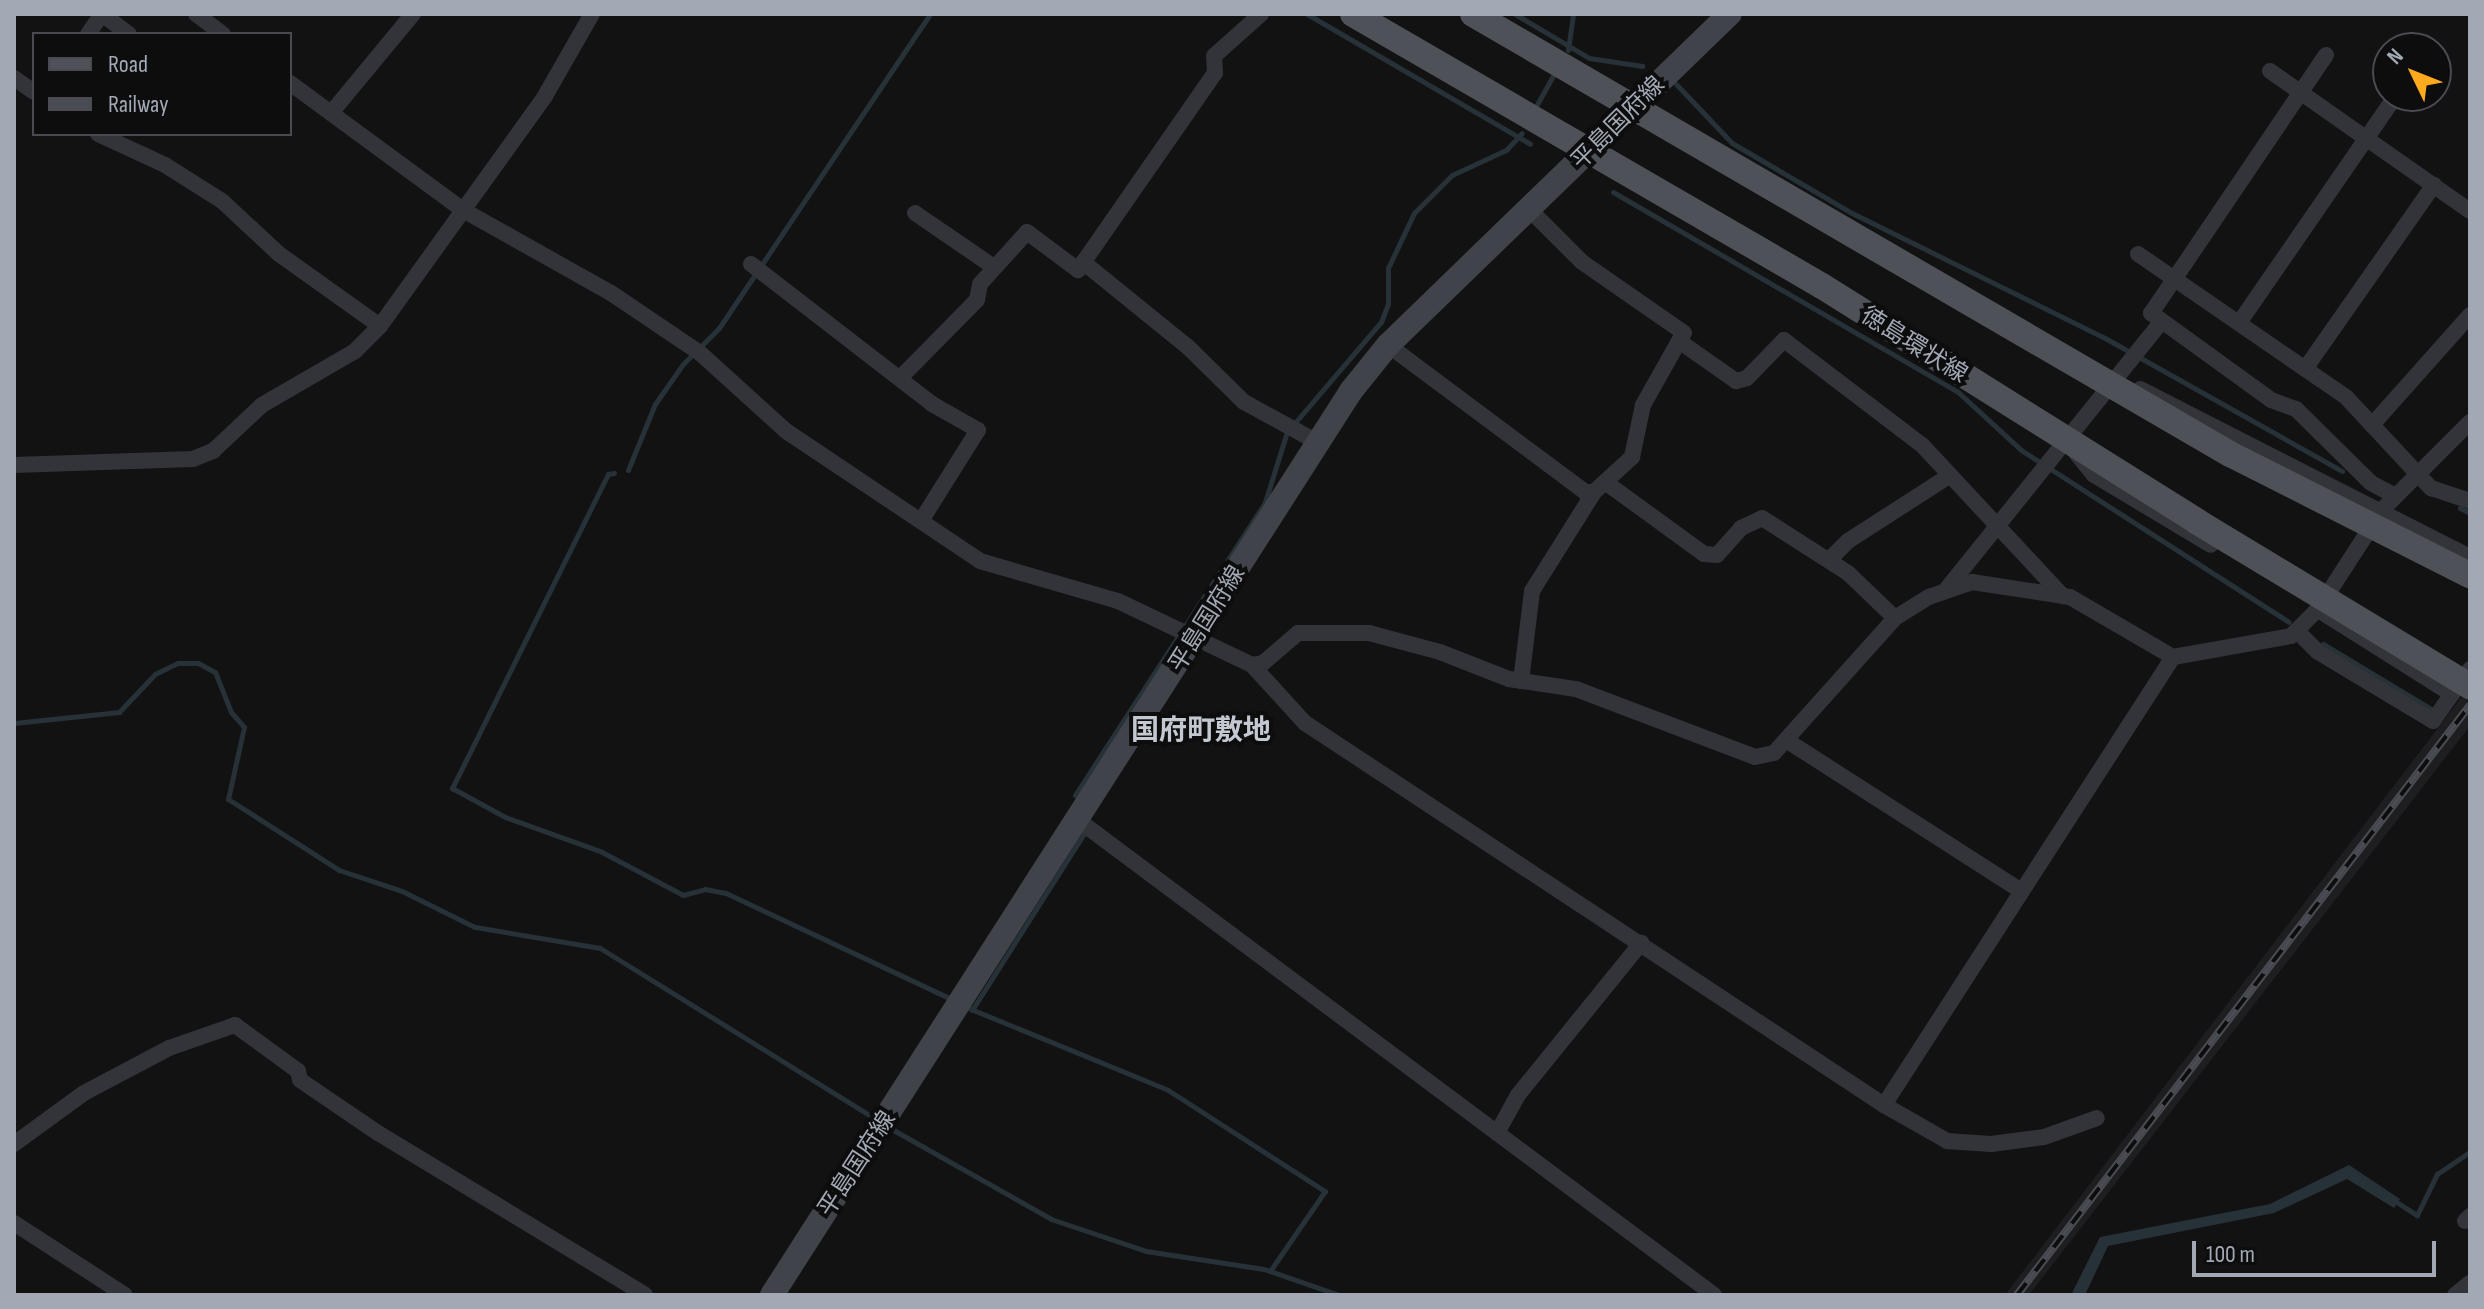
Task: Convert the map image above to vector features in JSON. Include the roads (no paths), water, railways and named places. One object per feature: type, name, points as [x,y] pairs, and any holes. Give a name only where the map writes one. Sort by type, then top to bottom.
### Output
[{"type":"main road","name":"徳島環状線","points":[[1353,14],[1822,286],[2053,458],[2196,521],[2461,690]]},
{"type":"main road","points":[[1473,14],[2112,382],[2230,454],[2470,575]]},
{"type":"main road","name":"平島国府線","points":[[772,1295],[1078,820],[1188,633],[1300,432],[1531,211],[1632,107],[1730,14]]},
{"type":"street","points":[[89,32],[102,14],[126,32]]},
{"type":"street","points":[[196,14],[220,32]]},
{"type":"street","points":[[331,113],[413,14]]},
{"type":"street","points":[[14,465],[203,455],[262,405],[355,351],[380,326],[545,96],[592,14]]},
{"type":"street","points":[[901,377],[977,300],[980,284],[1027,232],[1078,270],[1215,73],[1214,56],[1261,14]]},
{"type":"street","points":[[2326,55],[2151,313],[2271,400],[2296,409],[2371,483],[2395,496]]},
{"type":"street","points":[[2270,71],[2470,211]]},
{"type":"street","points":[[14,78],[32,91]]},
{"type":"street","points":[[292,84],[463,210],[611,293],[698,351],[786,431],[980,561],[1118,601],[1252,665],[1305,723],[1884,1105],[1947,1141],[1991,1144],[2044,1137],[2097,1118]]},
{"type":"street","points":[[2239,323],[2384,112]]},
{"type":"street","points":[[102,136],[165,165],[222,201],[279,254],[380,326]]},
{"type":"street","points":[[2305,369],[2434,185]]},
{"type":"street","points":[[1521,681],[1532,591],[1600,487],[1632,457],[1643,405],[1684,333],[1582,262],[1531,211]]},
{"type":"street","points":[[915,213],[994,267]]},
{"type":"street","points":[[2138,254],[2346,397],[2418,474],[2444,496],[2470,501]]},
{"type":"street","points":[[1083,262],[1188,347],[1244,402],[1300,432]]},
{"type":"street","points":[[755,267],[932,404],[978,430],[921,521]]},
{"type":"street","points":[[2372,425],[2470,315]]},
{"type":"street","points":[[1944,592],[2162,321]]},
{"type":"street","points":[[1679,341],[1736,381],[1747,378],[1784,340],[1922,445],[2063,596],[2173,657],[2298,632],[2318,609],[2382,510],[2470,422]]},
{"type":"street","points":[[1388,345],[1574,483],[1600,487],[1704,554],[1717,555],[1741,528],[1762,518],[1829,560],[1895,618]]},
{"type":"street","points":[[2112,382],[2135,387],[2190,412],[2470,557]]},
{"type":"street","points":[[2053,458],[2094,475],[2461,690]]},
{"type":"street","points":[[1829,560],[1874,522],[1949,476]]},
{"type":"street","points":[[1252,665],[1263,663],[1298,633],[1331,630],[1369,633],[1426,648],[1521,681],[1576,689],[1755,757],[1774,753],[1895,618],[1944,592],[1972,582],[2063,596]]},
{"type":"street","points":[[2298,632],[2318,652],[2433,721],[2461,690],[2470,669]]},
{"type":"street","points":[[1786,740],[2018,889],[2028,887],[2173,657]]},
{"type":"street","points":[[1078,820],[1714,1295]]},
{"type":"street","points":[[1884,1105],[2018,889]]},
{"type":"street","points":[[1497,1133],[1518,1095],[1641,943]]},
{"type":"street","points":[[14,1144],[84,1093],[169,1048],[235,1025],[298,1071],[300,1080],[378,1133],[645,1295]]},
{"type":"street","points":[[14,1223],[125,1295]]},
{"type":"street","points":[[2455,1295],[2470,1283]]},
{"type":"waterway","points":[[628,470],[655,404],[683,364],[719,328],[930,14]]},
{"type":"waterway","points":[[1307,14],[1530,144]]},
{"type":"waterway","points":[[1515,14],[1589,58],[1642,66]]},
{"type":"waterway","points":[[1568,50],[1573,14]]},
{"type":"waterway","points":[[1535,108],[1555,72]]},
{"type":"waterway","points":[[1676,84],[1732,143],[1852,213],[2105,338],[2342,471]]},
{"type":"waterway","points":[[1075,795],[1265,502],[1287,432],[1381,322],[1388,304],[1388,268],[1414,213],[1452,175],[1506,150],[1522,133]]},
{"type":"waterway","points":[[1613,192],[1958,392],[2021,450],[2289,622]]},
{"type":"waterway","points":[[614,473],[608,474],[452,788],[505,817],[600,851],[683,895],[705,889],[726,893],[953,1000]]},
{"type":"waterway","points":[[2460,508],[2470,513]]},
{"type":"waterway","points":[[2323,644],[2431,709]]},
{"type":"waterway","points":[[14,723],[119,712],[155,674],[178,663],[198,663],[215,672],[231,712],[244,727],[228,799],[339,870],[402,891],[475,927],[600,948],[876,1119]]},
{"type":"waterway","points":[[972,1010],[1083,835]]},
{"type":"waterway","points":[[966,1007],[1168,1090],[1325,1191],[1270,1271]]},
{"type":"waterway","points":[[888,1127],[1051,1219],[1146,1251],[1264,1269],[1339,1295]]},
{"type":"waterway","points":[[2392,1199],[2417,1215],[2437,1174],[2470,1152]]},
{"type":"railway","points":[[2017,1295],[2470,705]]},
{"type":"district","name":"国府町敷地","points":[[1201,731]]}]
